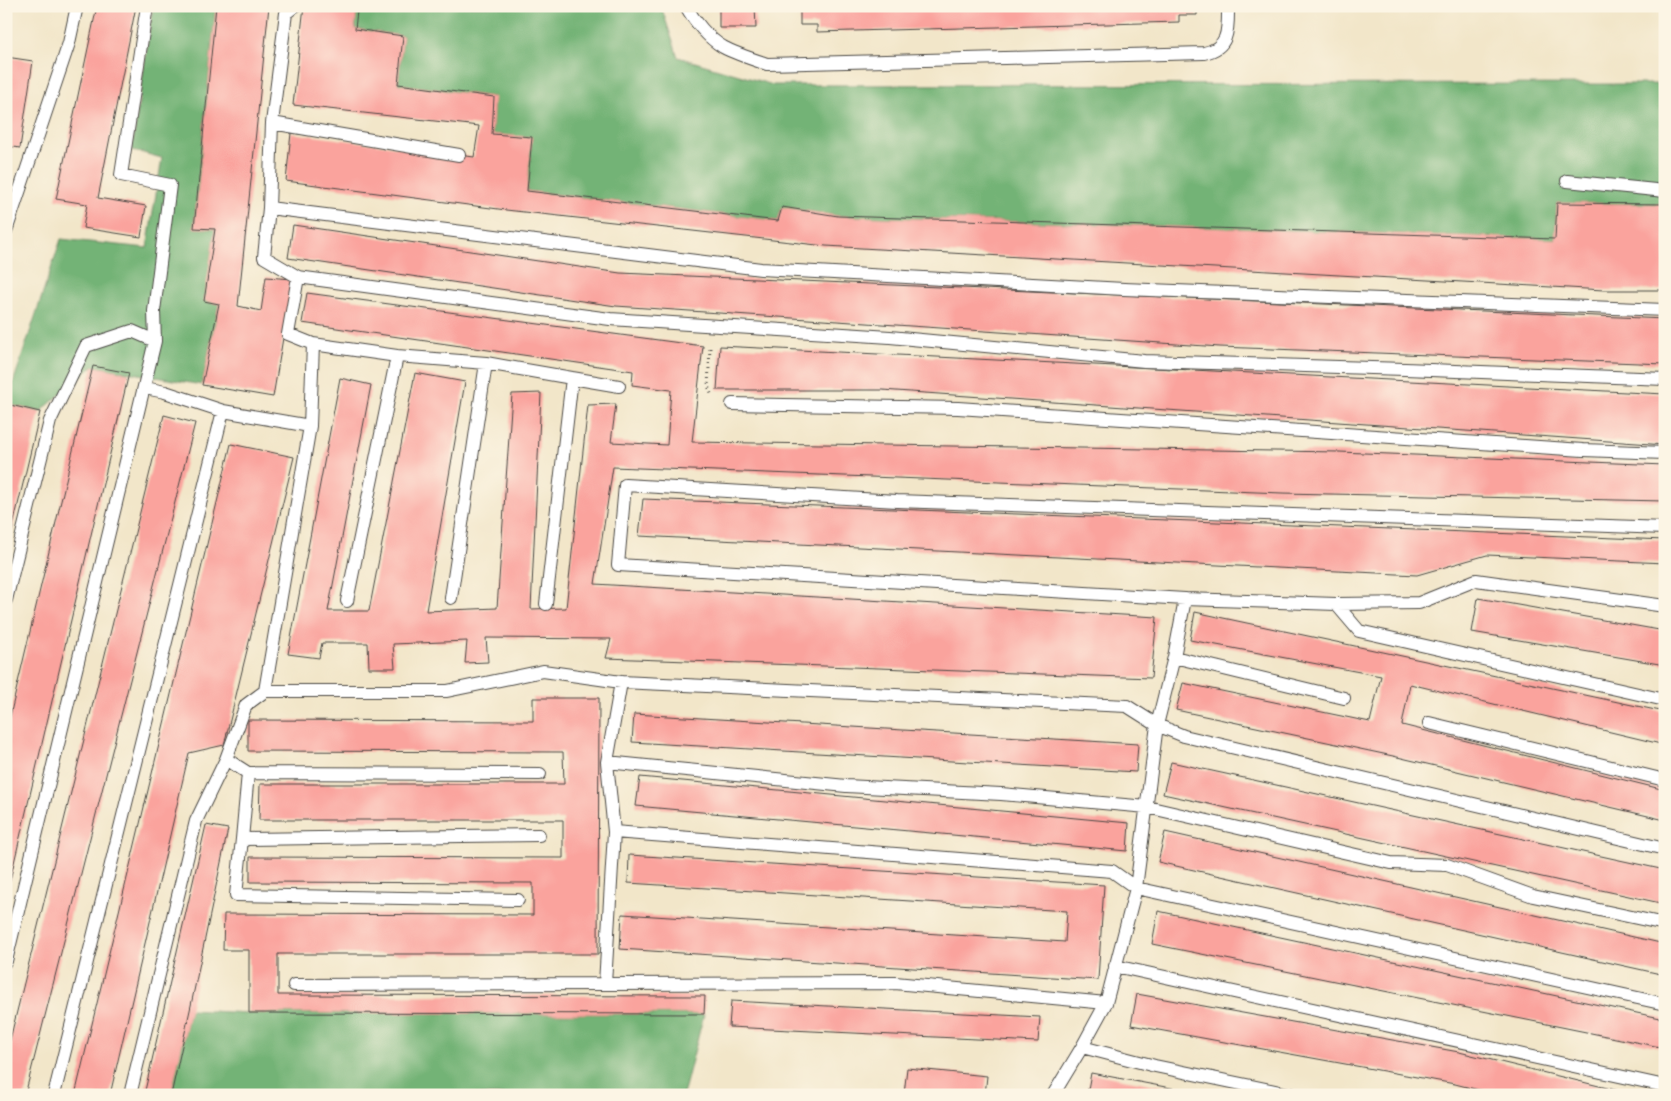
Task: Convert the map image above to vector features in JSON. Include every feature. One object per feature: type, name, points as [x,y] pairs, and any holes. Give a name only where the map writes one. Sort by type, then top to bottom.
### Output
[{"type":"lane","points":[[6,231],[69,42],[77,6]]},
{"type":"lane","points":[[6,961],[155,341],[154,311],[170,185],[121,175],[148,6]]},
{"type":"lane","points":[[295,6],[286,13],[272,123],[269,208],[264,257],[298,277],[610,318],[890,337],[1144,361],[1405,369],[1665,380]]},
{"type":"lane","points":[[686,6],[692,18],[723,47],[767,64],[1204,53],[1214,51],[1226,39],[1228,6]]},
{"type":"lane","points":[[272,123],[459,155]]},
{"type":"lane","points":[[1567,181],[1665,191]]},
{"type":"lane","points":[[269,208],[761,269],[1134,289],[1665,310]]},
{"type":"lane","points":[[298,277],[288,334],[313,344],[397,356],[486,363],[619,386]]},
{"type":"lane","points":[[6,600],[50,421],[86,346],[132,331],[155,341]]},
{"type":"lane","points":[[265,691],[310,426],[313,344]]},
{"type":"lane","points":[[347,601],[397,356]]},
{"type":"lane","points":[[451,598],[486,363]]},
{"type":"lane","points":[[546,604],[572,378]]},
{"type":"lane","points":[[145,388],[165,392],[223,411],[310,426]]},
{"type":"lane","points":[[732,404],[958,408],[1534,447],[1665,453]]},
{"type":"lane","points":[[54,1095],[223,411]]},
{"type":"lane","points":[[1665,528],[896,501],[625,485],[618,564],[1185,599],[1336,604],[1419,603],[1476,580],[1665,606]]},
{"type":"lane","points":[[1053,1095],[1082,1048],[1106,1003],[1136,888],[1157,725],[1174,658],[1185,599]]},
{"type":"lane","points":[[1336,604],[1359,631],[1665,700]]},
{"type":"lane","points":[[1174,658],[1344,698]]},
{"type":"lane","points":[[130,1095],[196,821],[226,759],[246,705],[265,691],[447,691],[543,671],[621,682],[1127,706],[1157,725],[1184,736],[1665,849]]},
{"type":"lane","points":[[605,984],[614,832],[607,762],[621,682]]},
{"type":"lane","points":[[1429,723],[1665,780]]},
{"type":"lane","points":[[226,759],[248,773],[540,774]]},
{"type":"lane","points":[[607,762],[846,786],[1001,794],[1147,807],[1391,863],[1447,865],[1533,896],[1665,924]]},
{"type":"lane","points":[[248,773],[236,895],[518,900]]},
{"type":"lane","points":[[614,832],[1112,871],[1136,888],[1665,1004]]},
{"type":"lane","points":[[242,839],[539,835]]},
{"type":"lane","points":[[1115,966],[1665,1086]]},
{"type":"lane","points":[[294,985],[895,983],[1106,1003]]},
{"type":"lane","points":[[1082,1048],[1155,1066],[1294,1095]]},
{"type":"path","points":[[712,325],[708,386],[712,396],[732,404]]},
{"type":"green space","points":[[153,6],[216,6],[194,228],[215,229],[205,301],[219,304],[202,385],[93,366],[40,412],[6,404],[61,239],[147,248],[162,158],[132,150]]},
{"type":"green space","points":[[342,6],[661,6],[678,57],[773,85],[1665,84],[1665,204],[1557,203],[1555,239],[838,216],[782,207],[778,221],[527,191],[532,138],[492,134],[494,97],[398,84],[403,36],[355,29],[357,11]]},
{"type":"green space","points":[[190,1010],[249,1013],[704,1014],[683,1095],[171,1095]]},
{"type":"building","points":[[97,6],[136,6],[98,198],[146,206],[141,237],[83,228],[87,204],[56,199]]},
{"type":"building","points":[[216,6],[269,6],[238,306],[261,311],[266,277],[293,279],[273,397],[202,385],[219,304],[204,301],[215,229],[194,228]]},
{"type":"building","points":[[304,6],[342,6],[357,11],[355,29],[403,36],[398,84],[494,97],[492,134],[532,137],[527,191],[778,221],[782,207],[838,216],[1555,239],[1557,203],[1665,204],[1665,290],[1604,290],[826,246],[506,210],[286,181],[291,133],[474,157],[479,126],[293,105]]},
{"type":"building","points":[[719,6],[755,6],[756,28],[719,28]]},
{"type":"building","points":[[800,6],[1197,6],[1197,15],[1179,15],[1179,22],[817,32],[817,25],[800,25]]},
{"type":"building","points":[[6,57],[33,61],[20,148],[6,146]]},
{"type":"building","points":[[293,225],[620,273],[1665,319],[1665,364],[1220,347],[616,306],[288,258]]},
{"type":"building","points":[[307,293],[703,346],[692,442],[1339,452],[1665,465],[1665,501],[1282,493],[613,467],[595,584],[1157,617],[1151,678],[606,658],[611,639],[486,638],[488,662],[465,663],[467,641],[393,644],[395,668],[369,668],[368,643],[322,643],[319,658],[288,654],[340,378],[371,385],[328,611],[369,611],[415,373],[465,382],[426,611],[497,608],[512,394],[541,393],[531,609],[566,608],[588,405],[616,404],[611,442],[667,445],[671,390],[632,385],[633,371],[302,323]]},
{"type":"building","points":[[720,346],[1665,394],[1665,445],[882,390],[717,390]]},
{"type":"building","points":[[93,366],[129,373],[6,897],[6,733]]},
{"type":"building","points":[[6,404],[40,412],[7,551],[6,551]]},
{"type":"building","points":[[164,415],[195,423],[25,1095],[6,1095],[6,1056]]},
{"type":"building","points":[[231,444],[294,457],[224,745],[189,753],[110,1095],[75,1095]]},
{"type":"building","points":[[643,499],[1665,540],[1665,563],[1487,555],[1417,575],[639,536]]},
{"type":"building","points":[[1478,598],[1665,631],[1665,665],[1472,632]]},
{"type":"building","points":[[1195,612],[1665,712],[1665,745],[1410,684],[1402,725],[1665,790],[1665,820],[1393,756],[1176,710],[1183,683],[1370,722],[1381,676],[1190,640]]},
{"type":"building","points":[[533,698],[599,698],[598,954],[278,954],[278,995],[705,996],[704,1014],[249,1013],[249,950],[223,950],[224,914],[533,915],[533,883],[250,882],[250,857],[563,858],[563,820],[259,820],[260,784],[564,784],[563,752],[248,751],[248,720],[533,721]]},
{"type":"building","points":[[634,714],[1138,744],[1136,772],[632,742]]},
{"type":"building","points":[[1171,762],[1665,870],[1665,904],[1163,794]]},
{"type":"building","points":[[640,777],[1129,823],[1127,851],[636,806]]},
{"type":"building","points":[[206,825],[228,829],[171,1095],[144,1095]]},
{"type":"building","points":[[1165,832],[1665,944],[1665,975],[1158,862]]},
{"type":"building","points":[[629,855],[1104,885],[1098,980],[620,949],[622,914],[1065,942],[1067,911],[628,883]]},
{"type":"building","points":[[1158,911],[1665,1019],[1665,1048],[1152,944]]},
{"type":"building","points":[[1137,994],[1459,1052],[1636,1095],[1499,1095],[1455,1084],[1131,1025]]},
{"type":"building","points":[[731,1001],[1040,1017],[1038,1042],[729,1027]]},
{"type":"building","points":[[907,1068],[987,1076],[985,1095],[904,1094]]},
{"type":"building","points":[[1091,1073],[1203,1094],[1203,1095],[1087,1095]]}]
